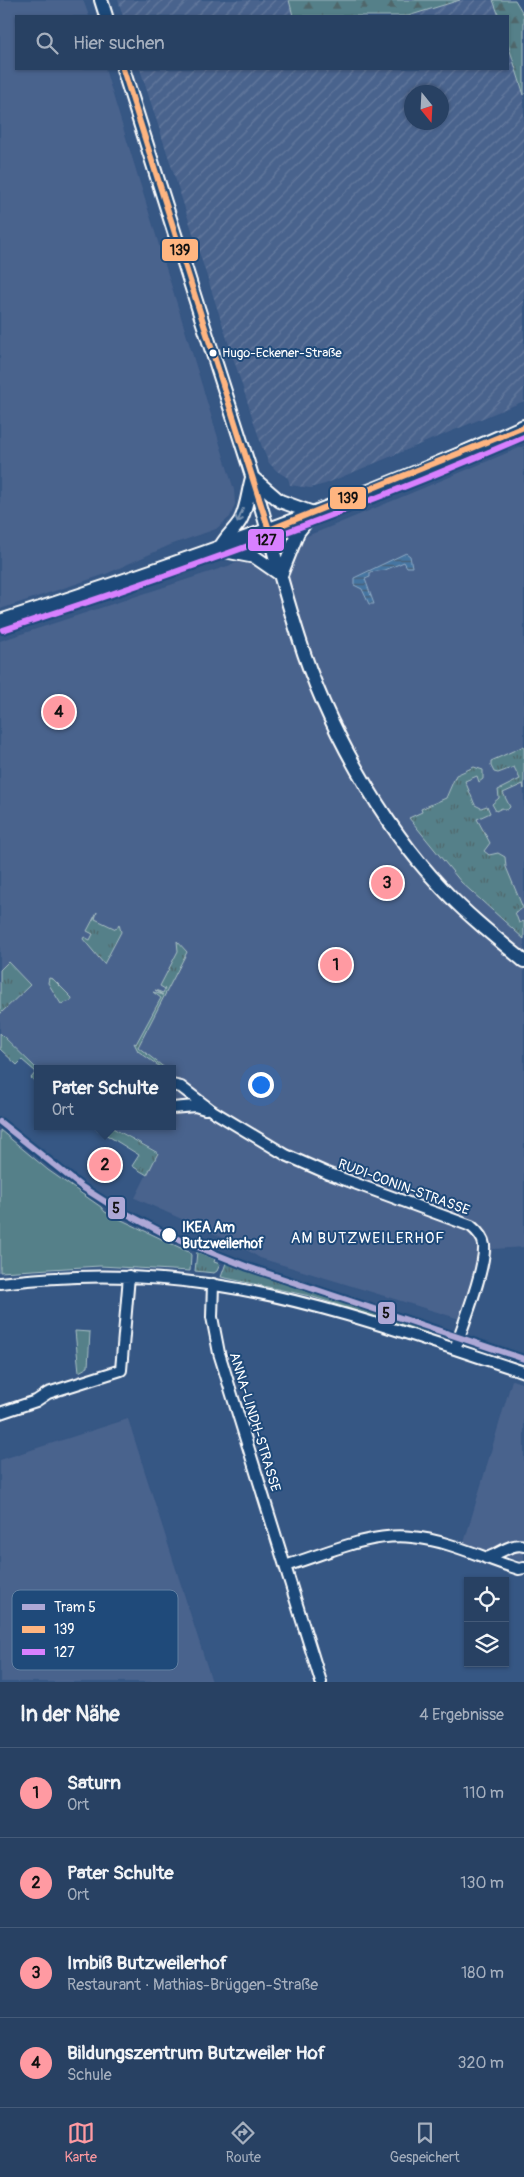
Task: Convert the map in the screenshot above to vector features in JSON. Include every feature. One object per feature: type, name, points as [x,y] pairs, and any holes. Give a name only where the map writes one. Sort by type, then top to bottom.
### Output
[{"type":"main road","points":[[0,622],[219,550],[444,462],[524,427]]},
{"type":"street","points":[[101,0],[106,15]]},
{"type":"street","points":[[123,70],[269,530],[299,640],[319,692],[344,748],[411,852],[442,889],[486,930],[524,961]]},
{"type":"street","points":[[252,477],[280,501],[313,513],[298,532],[281,576]]},
{"type":"street","points":[[252,477],[242,515],[233,529],[224,537],[219,550],[255,557],[281,576]]},
{"type":"street","name":"RUDI-CONIN-STRASSE","points":[[176,1086],[181,1087],[211,1110],[286,1155],[327,1173],[471,1226],[484,1243],[483,1260],[456,1349]]},
{"type":"street","name":"RUDI-CONIN-STRASSE","points":[[176,1108],[195,1106],[211,1110]]},
{"type":"street","points":[[0,1283],[51,1277],[129,1276],[213,1284],[293,1301],[456,1349],[524,1372]]},
{"type":"street","points":[[0,1413],[36,1401],[48,1393],[120,1370],[129,1276]]},
{"type":"street","name":"ANNA-LINDH-STRASSE","points":[[213,1284],[212,1317],[217,1344],[321,1682]]},
{"type":"street","points":[[285,1566],[374,1539],[396,1536],[423,1538],[485,1559],[519,1569],[524,1568]]},
{"type":"street","points":[[485,1559],[496,1556],[512,1546],[524,1546]]},
{"type":"shaded area","points":[[0,0],[83,0],[89,15],[15,15],[15,70],[105,70],[234,490],[235,504],[230,517],[216,529],[170,545],[106,574],[0,609]]},
{"type":"shaded area","points":[[118,0],[289,0],[294,15],[123,15]]},
{"type":"shaded area","points":[[460,0],[493,0],[499,15],[411,15]]},
{"type":"shaded area","points":[[509,47],[524,95],[524,401],[325,484],[310,488],[290,485],[288,478],[269,463],[262,447],[140,70],[509,70]]},
{"type":"shaded area","name":"AM BUTZWEILERHOF","points":[[524,446],[524,1247],[493,1249],[470,1322],[260,1258],[237,1244],[135,1198],[158,1152],[118,1130],[176,1130],[176,1065],[34,1065],[0,1032],[0,641],[228,566],[325,529]]},
{"type":"shaded area","points":[[406,553],[410,556],[412,567],[407,567],[404,562],[385,570],[370,572],[370,577],[365,579],[374,604],[369,604],[362,589],[354,585],[354,578]]},
{"type":"shaded area","points":[[512,1380],[524,1384],[524,1562],[464,1543]]},
{"type":"shaded area","points":[[128,1419],[212,1682],[0,1682],[0,1460]]},
{"type":"green space","points":[[289,0],[460,0],[411,15],[293,15]]},
{"type":"green space","points":[[493,0],[515,0],[524,15],[524,95],[509,47],[509,15],[499,15]]},
{"type":"green space","points":[[524,746],[524,789],[523,784],[503,793],[510,807],[507,810],[502,808],[496,811],[492,804],[499,798],[498,790],[520,779],[514,767],[498,773],[494,772],[491,761]]},
{"type":"green space","points":[[474,767],[483,770],[483,779],[479,782],[477,776],[465,781],[475,805],[481,808],[487,806],[490,813],[477,819],[490,843],[484,851],[489,855],[498,853],[505,857],[506,867],[523,908],[515,912],[519,923],[524,921],[524,939],[461,882],[409,818],[422,812],[421,809],[446,798],[456,775]]},
{"type":"green space","points":[[97,912],[95,919],[116,929],[119,924],[121,932],[104,964],[83,939],[84,937],[90,940],[93,934],[87,931]]},
{"type":"green space","points":[[177,941],[187,952],[138,1047],[161,1065],[157,1065],[138,1051],[134,1043],[136,1044],[161,998],[153,992],[163,995],[155,990],[163,993],[165,989],[160,986],[178,951]]},
{"type":"green space","points":[[8,962],[30,985],[0,1014],[0,970]]},
{"type":"green space","points":[[49,978],[53,979],[72,998],[71,1001],[61,1004],[48,983]]},
{"type":"green space","points":[[0,1033],[34,1066],[34,1070],[22,1060],[17,1065],[0,1049]]},
{"type":"green space","points":[[0,1130],[48,1170],[101,1207],[105,1212],[189,1252],[191,1255],[190,1271],[100,1266],[0,1272]]},
{"type":"green space","points":[[98,1130],[116,1130],[158,1153],[147,1175],[132,1166],[139,1155]]},
{"type":"green space","points":[[197,1252],[215,1259],[214,1262],[220,1264],[217,1271],[214,1273],[195,1271]]},
{"type":"green space","points":[[226,1263],[427,1330],[426,1333],[310,1296],[221,1277]]},
{"type":"green space","points":[[75,1331],[90,1332],[88,1367],[79,1372]]},
{"type":"tram line","name":"5","points":[[0,1122],[82,1187],[112,1206],[165,1234],[248,1267],[524,1359]]},
{"type":"transit line","name":"139","points":[[123,70],[269,530],[524,427]]},
{"type":"transit line","name":"127","points":[[3,630],[135,586],[331,516],[524,437]]},
{"type":"place","name":"Hugo-Eckener-Straße","points":[[213,353]]},
{"type":"place","name":"Bildungszentrum Butzweiler Hof","points":[[59,712]]},
{"type":"place","name":"Imbiß Butzweilerhof","points":[[387,883]]},
{"type":"place","name":"Saturn","points":[[336,965]]},
{"type":"place","name":"Pater Schulte","points":[[105,1165]]},
{"type":"place","name":"IKEA Am Butzweilerhof","points":[[169,1235]]},
{"type":"district","name":"AM BUTZWEILERHOF","points":[[368,1238]]}]
